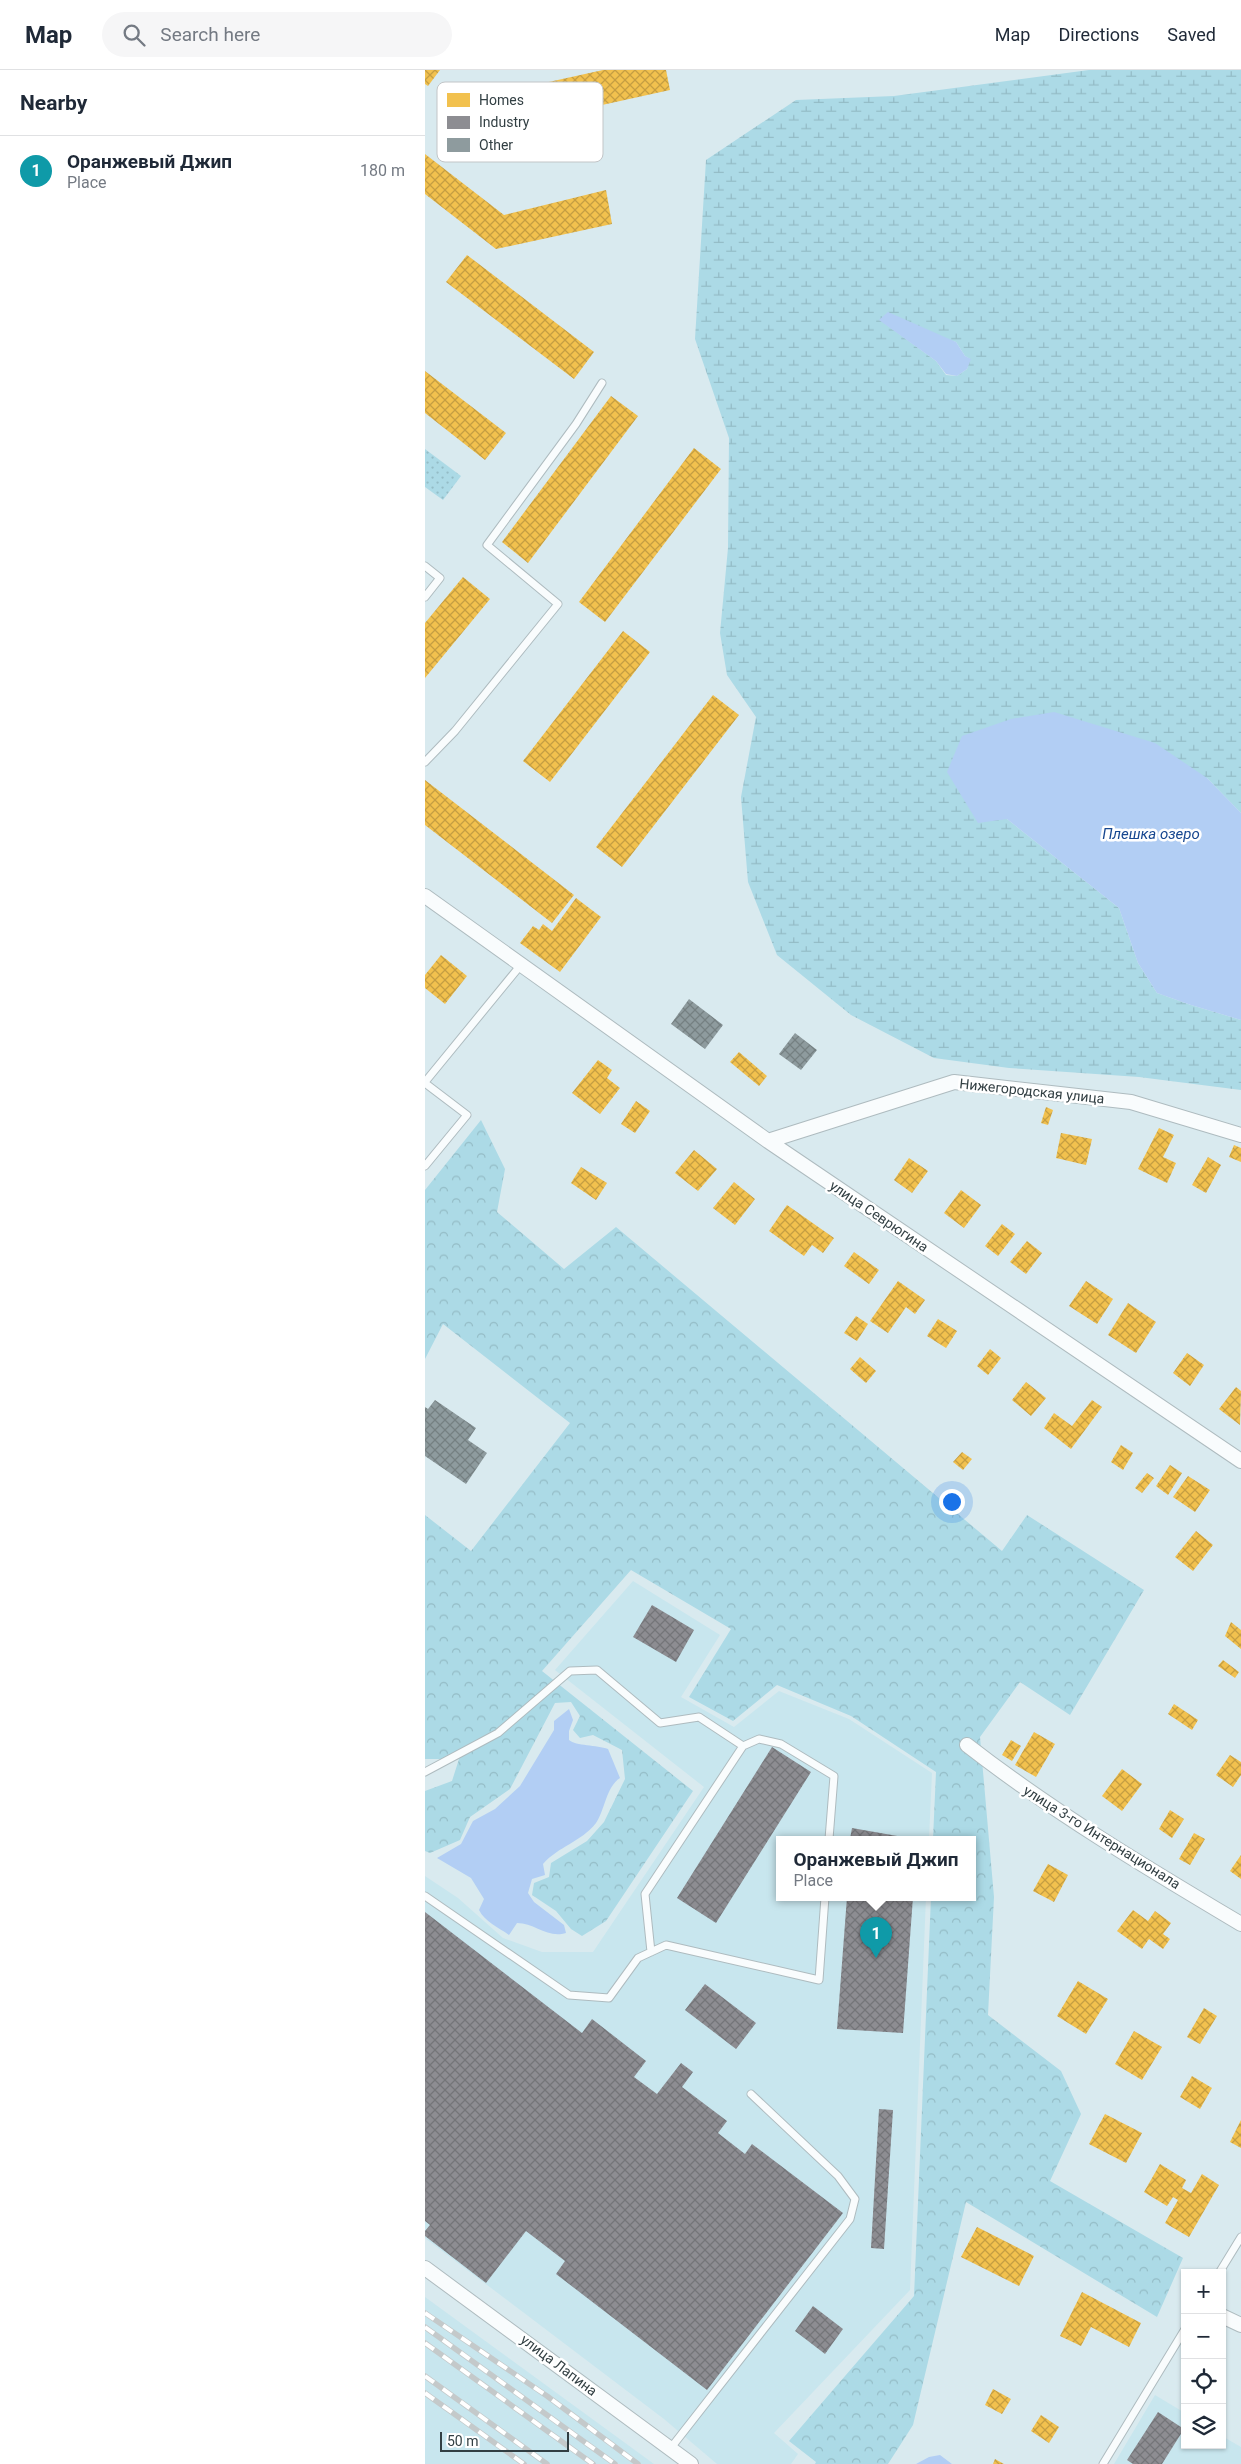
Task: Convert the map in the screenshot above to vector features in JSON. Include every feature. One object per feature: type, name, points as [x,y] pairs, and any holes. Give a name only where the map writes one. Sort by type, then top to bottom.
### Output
[{"type":"street","name":"улица Севрюгина","points":[[425,896],[520,966],[768,1141],[1241,1461]]},
{"type":"street","name":"Нижегородская улица","points":[[768,1141],[954,1082],[1131,1102],[1241,1135]]},
{"type":"street","name":"улица 3-го Интернационала","points":[[967,1745],[1011,1780],[1098,1837],[1241,1924]]},
{"type":"street","name":"улица Лапина","points":[[425,2268],[691,2464]]},
{"type":"street","points":[[1226,2318],[1241,2325]]},
{"type":"lane","points":[[425,762],[455,731],[558,604],[487,545],[576,424],[602,383]]},
{"type":"lane","points":[[425,566],[440,578],[425,597]]},
{"type":"lane","points":[[425,1166],[467,1114],[425,1083],[520,966]]},
{"type":"lane","points":[[425,1772],[498,1733],[570,1671],[597,1670],[660,1722],[699,1718],[743,1746]]},
{"type":"lane","points":[[651,1952],[645,1894],[743,1746],[759,1739],[781,1744],[834,1776],[829,1836]]},
{"type":"lane","points":[[425,1896],[569,1995],[609,1998],[638,1958],[666,1945],[819,1980],[825,1901]]},
{"type":"lane","points":[[670,2449],[850,2219],[855,2199],[838,2176],[751,2094]]},
{"type":"lane","points":[[1221,2269],[1241,2237]]},
{"type":"lane","points":[[1103,2464],[1181,2335]]},
{"type":"shaded area","points":[[633,1581],[720,1635],[681,1697],[734,1727],[779,1691],[849,1719],[932,1773],[929,1836],[776,1836],[776,1901],[926,1901],[910,2290],[774,2433],[798,2454],[791,2464],[717,2464],[664,2419],[425,2238],[425,1876],[458,1898],[503,1938],[542,1952],[593,1952],[704,1787],[555,1670]]},
{"type":"shaded area","points":[[425,2297],[654,2464],[425,2464]]},
{"type":"shaded area","points":[[1155,2395],[1181,2411],[1181,2449],[1226,2449],[1226,2438],[1241,2447],[1241,2464],[1114,2464]]},
{"type":"green space","points":[[1089,70],[1241,70],[1241,813],[1207,778],[1007,819],[1119,908],[1138,963],[1157,993],[1241,1020],[1241,1090],[1139,1077],[1009,1068],[934,1058],[851,1015],[777,955],[748,882],[741,797],[756,717],[727,675],[720,633],[728,548],[729,438],[695,339],[706,160],[796,100],[894,96]],"holes":[[[880,320],[956,342],[965,356],[970,359],[967,369],[957,376],[946,375],[936,361]]]},
{"type":"green space","points":[[425,449],[461,476],[443,500],[425,487]]},
{"type":"green space","points":[[481,1120],[505,1169],[497,1212],[564,1269],[616,1227],[1002,1551],[1027,1515],[1144,1590],[1070,1715],[1020,1682],[980,1737],[994,1897],[988,2015],[1061,2071],[1081,2114],[1050,2181],[1183,2258],[1157,2317],[966,2202],[913,2425],[888,2464],[815,2464],[816,2462],[789,2441],[914,2296],[931,1901],[976,1901],[976,1836],[933,1836],[936,1772],[851,1716],[777,1685],[733,1721],[689,1697],[731,1629],[631,1570],[542,1671],[693,1791],[606,1921],[582,1936],[571,1929],[556,1911],[532,1895],[534,1883],[549,1877],[551,1863],[587,1841],[604,1822],[625,1779],[622,1750],[593,1735],[580,1738],[573,1730],[580,1716],[571,1702],[555,1703],[510,1789],[470,1817],[460,1840],[430,1853],[425,1851],[425,1791],[452,1781],[459,1759],[425,1759],[425,1515],[471,1551],[570,1423],[443,1324],[425,1359],[425,1190]]},
{"type":"water","points":[[888,312],[956,342],[965,356],[971,359],[967,369],[957,376],[946,374],[936,361],[879,320]]},
{"type":"water","name":"Плешка озеро","points":[[1054,712],[1155,743],[1207,778],[1241,813],[1241,1020],[1157,993],[1138,963],[1119,908],[1007,819],[978,823],[947,772],[962,736],[1011,719]]},
{"type":"water","points":[[569,1709],[573,1720],[569,1731],[569,1740],[608,1749],[620,1778],[612,1787],[596,1823],[584,1835],[543,1864],[545,1875],[532,1879],[528,1893],[534,1902],[564,1925],[566,1933],[553,1934],[530,1925],[517,1923],[509,1935],[488,1921],[479,1910],[484,1899],[471,1878],[437,1858],[461,1844],[473,1821],[495,1809],[520,1786],[554,1730],[554,1721]]},
{"type":"water","points":[[940,2455],[952,2464],[916,2464],[929,2457]]},
{"type":"building: Homes","points":[[425,70],[440,70],[428,86],[425,84]]},
{"type":"building: Homes","points":[[603,70],[666,70],[670,90],[603,105],[603,82],[549,82]]},
{"type":"building: Homes","points":[[425,154],[504,215],[606,190],[612,224],[496,249],[425,194]]},
{"type":"building: Homes","points":[[467,255],[594,352],[574,379],[446,282]]},
{"type":"building: Homes","points":[[425,371],[506,433],[485,460],[425,413]]},
{"type":"building: Homes","points":[[611,396],[638,416],[528,563],[502,542]]},
{"type":"building: Homes","points":[[694,448],[721,469],[605,622],[579,602]]},
{"type":"building: Homes","points":[[463,577],[490,599],[425,678],[425,623]]},
{"type":"building: Homes","points":[[623,631],[650,652],[550,782],[523,761]]},
{"type":"building: Homes","points":[[713,695],[739,715],[622,867],[596,847]]},
{"type":"building: Homes","points":[[425,780],[574,895],[552,923],[425,825]]},
{"type":"building: Homes","points":[[576,898],[601,917],[560,972],[520,943],[533,926],[539,930],[543,924],[552,931]]},
{"type":"building: Homes","points":[[441,955],[467,976],[445,1004],[425,988],[425,975]]},
{"type":"building: Homes","points":[[739,1052],[767,1076],[759,1086],[730,1062]]},
{"type":"building: Homes","points":[[598,1060],[612,1070],[607,1078],[620,1088],[600,1114],[572,1093]]},
{"type":"building: Homes","points":[[636,1101],[650,1111],[635,1133],[621,1124]]},
{"type":"building: Homes","points":[[1046,1107],[1053,1110],[1048,1125],[1041,1123]]},
{"type":"building: Homes","points":[[1159,1128],[1174,1135],[1163,1157],[1176,1163],[1167,1183],[1138,1169]]},
{"type":"building: Homes","points":[[1061,1133],[1092,1139],[1086,1165],[1056,1158]]},
{"type":"building: Homes","points":[[1234,1145],[1241,1148],[1241,1162],[1229,1157]]},
{"type":"building: Homes","points":[[694,1150],[717,1169],[698,1191],[675,1173]]},
{"type":"building: Homes","points":[[1208,1157],[1221,1165],[1206,1193],[1192,1185]]},
{"type":"building: Homes","points":[[909,1158],[928,1171],[912,1193],[894,1180]]},
{"type":"building: Homes","points":[[581,1167],[607,1183],[596,1200],[571,1183]]},
{"type":"building: Homes","points":[[734,1182],[755,1199],[735,1225],[713,1208]]},
{"type":"building: Homes","points":[[961,1190],[981,1205],[964,1228],[944,1213]]},
{"type":"building: Homes","points":[[787,1205],[834,1238],[823,1253],[812,1245],[804,1256],[769,1231]]},
{"type":"building: Homes","points":[[1002,1224],[1015,1234],[998,1256],[985,1246]]},
{"type":"building: Homes","points":[[1027,1241],[1042,1253],[1026,1274],[1010,1262]]},
{"type":"building: Homes","points":[[854,1252],[879,1270],[869,1284],[844,1266]]},
{"type":"building: Homes","points":[[898,1281],[925,1300],[915,1314],[906,1307],[888,1333],[870,1321]]},
{"type":"building: Homes","points":[[1086,1281],[1113,1299],[1097,1324],[1069,1306]]},
{"type":"building: Homes","points":[[1128,1303],[1156,1322],[1136,1353],[1108,1335]]},
{"type":"building: Homes","points":[[856,1316],[868,1324],[857,1341],[844,1333]]},
{"type":"building: Homes","points":[[938,1319],[957,1331],[946,1348],[927,1336]]},
{"type":"building: Homes","points":[[990,1349],[1001,1358],[988,1375],[977,1366]]},
{"type":"building: Homes","points":[[1187,1353],[1204,1365],[1190,1386],[1173,1373]]},
{"type":"building: Homes","points":[[860,1357],[876,1371],[866,1383],[850,1369]]},
{"type":"building: Homes","points":[[1026,1382],[1046,1398],[1031,1416],[1012,1400]]},
{"type":"building: Homes","points":[[1236,1387],[1241,1391],[1240,1425],[1219,1409]]},
{"type":"building: Homes","points":[[1092,1400],[1102,1407],[1071,1449],[1044,1428],[1054,1413],[1072,1426]]},
{"type":"building: Homes","points":[[1121,1445],[1133,1453],[1123,1470],[1111,1462]]},
{"type":"building: Homes","points":[[962,1452],[972,1459],[963,1470],[953,1462]]},
{"type":"building: Homes","points":[[1170,1465],[1182,1473],[1168,1495],[1156,1486]]},
{"type":"building: Homes","points":[[1147,1473],[1154,1478],[1142,1493],[1135,1488]]},
{"type":"building: Homes","points":[[1188,1476],[1210,1490],[1195,1512],[1173,1497]]},
{"type":"building: Homes","points":[[1196,1531],[1213,1545],[1193,1571],[1175,1557]]},
{"type":"building: Homes","points":[[1231,1622],[1241,1630],[1241,1649],[1225,1636]]},
{"type":"building: Homes","points":[[1223,1660],[1239,1672],[1235,1678],[1218,1666]]},
{"type":"building: Homes","points":[[1174,1704],[1198,1720],[1192,1730],[1168,1714]]},
{"type":"building: Homes","points":[[1034,1732],[1055,1744],[1036,1777],[1015,1765]]},
{"type":"building: Homes","points":[[1011,1740],[1021,1746],[1012,1761],[1002,1755]]},
{"type":"building: Homes","points":[[1230,1755],[1241,1762],[1241,1775],[1233,1787],[1216,1775]]},
{"type":"building: Homes","points":[[1122,1769],[1142,1784],[1122,1811],[1102,1796]]},
{"type":"building: Homes","points":[[1170,1810],[1184,1819],[1172,1838],[1159,1829]]},
{"type":"building: Homes","points":[[1194,1833],[1205,1839],[1190,1865],[1179,1859]]},
{"type":"building: Homes","points":[[1241,1855],[1241,1879],[1230,1871]]},
{"type":"building: Homes","points":[[1048,1864],[1068,1875],[1054,1902],[1033,1891]]},
{"type":"building: Homes","points":[[1133,1910],[1148,1921],[1155,1911],[1171,1923],[1163,1934],[1170,1939],[1163,1949],[1149,1939],[1142,1949],[1117,1931]]},
{"type":"building: Homes","points":[[1078,1981],[1108,1999],[1086,2034],[1057,2016]]},
{"type":"building: Homes","points":[[1204,2008],[1217,2016],[1200,2044],[1187,2037]]},
{"type":"building: Homes","points":[[1134,2031],[1162,2047],[1142,2080],[1115,2064]]},
{"type":"building: Homes","points":[[1192,2076],[1212,2088],[1200,2109],[1180,2097]]},
{"type":"building: Homes","points":[[1105,2114],[1142,2133],[1126,2163],[1089,2144]]},
{"type":"building: Homes","points":[[1241,2120],[1241,2148],[1230,2142]]},
{"type":"building: Homes","points":[[1160,2164],[1186,2180],[1182,2188],[1191,2193],[1202,2174],[1219,2185],[1189,2237],[1165,2223],[1178,2200],[1173,2197],[1167,2206],[1144,2192]]},
{"type":"building: Homes","points":[[977,2227],[1034,2256],[1019,2286],[961,2257]]},
{"type":"building: Homes","points":[[1082,2292],[1141,2323],[1129,2347],[1091,2327],[1081,2346],[1060,2336]]},
{"type":"building: Homes","points":[[993,2389],[1011,2399],[1002,2414],[985,2405]]},
{"type":"building: Homes","points":[[1041,2415],[1059,2427],[1049,2443],[1031,2431]]},
{"type":"building: Homes","points":[[995,2459],[1004,2464],[993,2464]]},
{"type":"building: Industry","points":[[652,1605],[694,1630],[676,1662],[633,1637]]},
{"type":"building: Industry","points":[[772,1747],[811,1772],[716,1923],[677,1898]]},
{"type":"building: Industry","points":[[852,1828],[897,1836],[851,1836]]},
{"type":"building: Industry","points":[[847,1901],[913,1901],[903,2033],[837,2029]]},
{"type":"building: Industry","points":[[425,1912],[582,2033],[592,2019],[646,2061],[634,2077],[657,2094],[681,2063],[693,2072],[682,2087],[727,2121],[718,2133],[745,2154],[752,2144],[843,2213],[707,2390],[556,2274],[565,2261],[526,2231],[486,2283],[425,2236],[425,2231],[430,2225],[425,2221]]},
{"type":"building: Industry","points":[[705,1984],[756,2023],[736,2049],[685,2010]]},
{"type":"building: Industry","points":[[879,2109],[893,2110],[884,2249],[871,2248]]},
{"type":"building: Industry","points":[[813,2306],[843,2329],[825,2354],[795,2331]]},
{"type":"building: Industry","points":[[1158,2412],[1181,2427],[1181,2434],[1162,2464],[1133,2464],[1127,2460]]},
{"type":"building: Other","points":[[689,999],[723,1025],[705,1049],[671,1024]]},
{"type":"building: Other","points":[[795,1033],[817,1050],[801,1070],[779,1054]]},
{"type":"building: Other","points":[[435,1400],[476,1428],[468,1440],[487,1453],[466,1484],[425,1456],[425,1407],[428,1409]]},
{"type":"railway","points":[[425,2313],[547,2396],[638,2464]]},
{"type":"railway","points":[[425,2327],[615,2464]]},
{"type":"railway","points":[[425,2343],[593,2464]]},
{"type":"railway","points":[[425,2376],[547,2464]]},
{"type":"railway","points":[[425,2393],[524,2464]]},
{"type":"place","name":"Оранжевый Джип","points":[[876,1958]]}]
